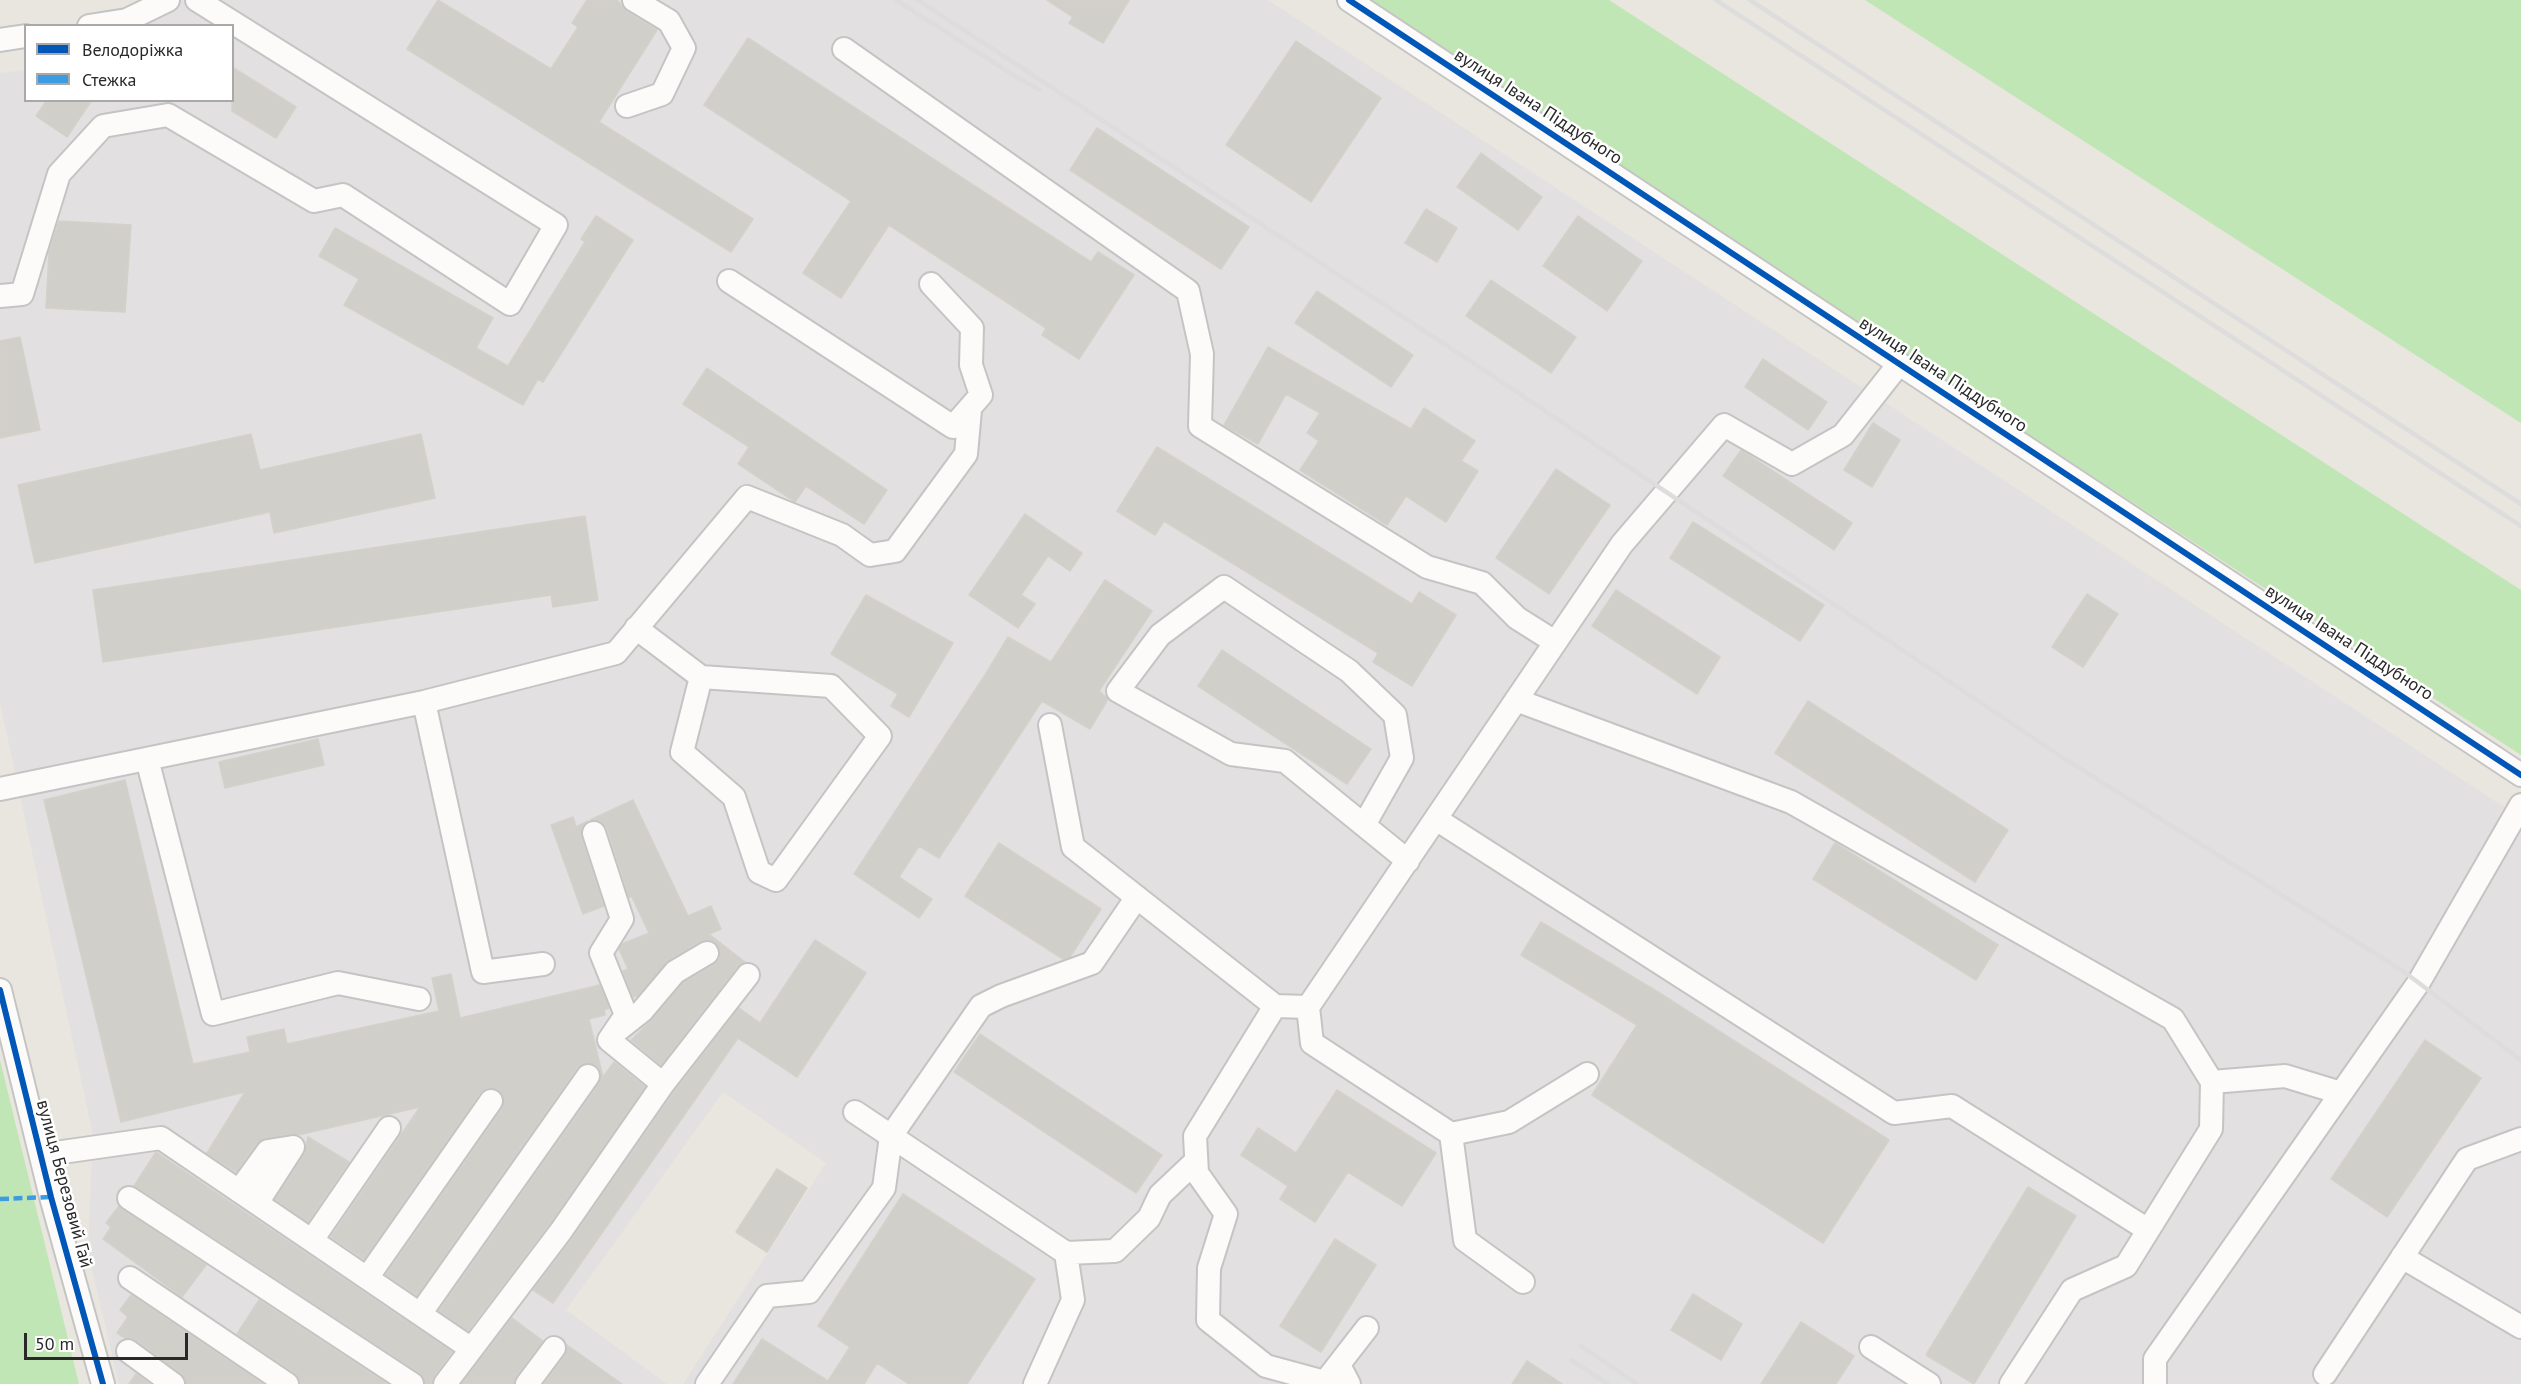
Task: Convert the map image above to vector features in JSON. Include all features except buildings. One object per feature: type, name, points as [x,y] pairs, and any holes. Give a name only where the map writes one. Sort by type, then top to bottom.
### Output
[{"type":"street","points":[[101,24],[126,20],[168,0]]},
{"type":"street","points":[[0,296],[22,294],[59,174],[104,126],[168,115],[314,201],[342,195],[510,304],[556,225],[197,0]]},
{"type":"street","points":[[627,106],[662,94],[684,48],[669,21],[634,0]]},
{"type":"street","name":"вулиця Івана Піддубного","points":[[1349,0],[2521,775]]},
{"type":"street","points":[[0,40],[24,36]]},
{"type":"street","points":[[844,49],[1188,291],[1202,354],[1200,426],[1427,567],[1482,583],[1517,618],[1556,642]]},
{"type":"street","points":[[729,281],[954,426],[981,395],[971,365],[972,328],[931,284]]},
{"type":"street","points":[[1587,1074],[1509,1122],[1451,1134],[1312,1043],[1308,1007],[1622,544],[1724,425],[1792,464],[1842,435],[1899,364]]},
{"type":"street","points":[[0,789],[424,702],[616,652],[747,497],[842,536],[870,555],[895,551],[966,454],[970,410]]},
{"type":"street","points":[[1364,825],[1402,758],[1395,715],[1349,671],[1224,587],[1160,635],[1118,691],[1231,754],[1285,761],[1408,861]]},
{"type":"street","points":[[636,628],[701,677],[831,686],[880,736],[776,880],[759,872],[734,797],[682,752],[701,677]]},
{"type":"street","points":[[1516,700],[1791,802],[2173,1019],[2212,1082],[2211,1129],[2126,1266],[2072,1290],[2011,1384]]},
{"type":"street","points":[[424,702],[483,972],[543,964]]},
{"type":"street","points":[[1050,725],[1073,847],[1275,1006],[1308,1007]]},
{"type":"street","points":[[147,759],[213,1014],[338,983],[419,999]]},
{"type":"street","points":[[2155,1384],[2155,1359],[2419,982],[2521,805]]},
{"type":"street","points":[[1436,819],[1894,1113],[1952,1106],[2148,1230]]},
{"type":"street","points":[[594,832],[622,919],[601,953],[626,1015],[609,1040],[663,1084]]},
{"type":"street","points":[[707,1384],[766,1296],[809,1292],[884,1188],[891,1136],[981,1006],[1001,996],[1092,963],[1137,897]]},
{"type":"street","points":[[614,1032],[642,1011],[675,972],[707,953]]},
{"type":"street","points":[[445,1384],[470,1348],[561,1231],[663,1084],[748,975]]},
{"type":"street","name":"вулиця Березовий Гай","points":[[0,990],[41,1155],[103,1384]]},
{"type":"street","points":[[1275,1006],[1195,1136],[1197,1173],[1226,1214],[1209,1268],[1208,1320],[1266,1366],[1325,1382],[1344,1375],[1367,1328]]},
{"type":"street","points":[[420,1314],[588,1076]]},
{"type":"street","points":[[2212,1082],[2285,1076],[2341,1093]]},
{"type":"street","points":[[367,1278],[491,1101]]},
{"type":"street","points":[[855,1112],[1066,1253],[1115,1251],[1149,1218],[1160,1195],[1196,1161]]},
{"type":"street","points":[[312,1240],[389,1128]]},
{"type":"street","points":[[1451,1134],[1465,1240],[1522,1282]]},
{"type":"street","points":[[41,1155],[160,1138],[470,1348]]},
{"type":"street","points":[[2325,1374],[2467,1159],[2521,1139]]},
{"type":"street","points":[[129,1198],[412,1384]]},
{"type":"street","points":[[1035,1384],[1073,1300],[1066,1253]]},
{"type":"street","points":[[2402,1257],[2521,1327]]},
{"type":"street","points":[[130,1278],[287,1384]]},
{"type":"street","points":[[1871,1347],[1929,1384]]},
{"type":"street","points":[[527,1384],[554,1348]]},
{"type":"street","points":[[128,1351],[173,1384]]},
{"type":"shaded area","points":[[157,0],[1268,0],[2521,818],[2521,1384],[683,1384],[826,1163],[723,1092],[566,1310],[667,1384],[119,1384],[88,1252],[93,1135],[0,703],[0,73],[24,70],[24,102],[234,102],[234,24],[144,24]]},
{"type":"green space","points":[[1360,0],[1609,0],[2521,590],[2521,755]]},
{"type":"green space","points":[[1865,0],[2521,0],[2521,423]]},
{"type":"green space","points":[[0,1060],[79,1384],[0,1384]]},
{"type":"railway","points":[[896,0],[1040,90]]},
{"type":"railway","points":[[918,0],[1478,366],[2065,759],[2403,971],[2521,1060]]},
{"type":"railway","points":[[1716,0],[2521,526]]},
{"type":"railway","points":[[1750,0],[2521,504]]},
{"type":"railway","points":[[1581,1346],[1637,1384]]},
{"type":"railway","points":[[1571,1360],[1608,1384]]},
{"type":"marked path","points":[[0,1199],[51,1197]]},
{"type":"cycle path","points":[[1349,0],[2521,775]]},
{"type":"cycle path","points":[[0,990],[51,1197],[103,1384]]}]
